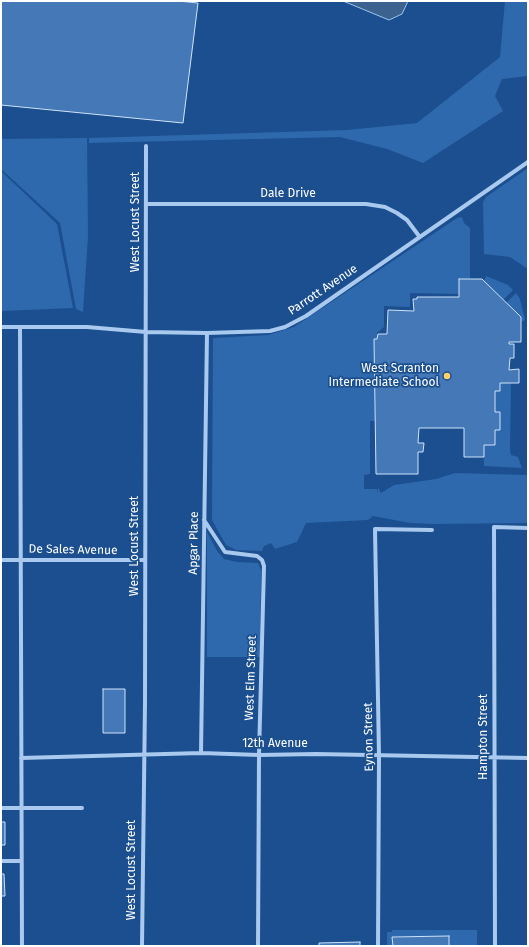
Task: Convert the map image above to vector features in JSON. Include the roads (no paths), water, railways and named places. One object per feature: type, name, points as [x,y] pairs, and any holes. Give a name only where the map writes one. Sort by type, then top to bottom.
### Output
[{"type":"street","name":"West Locust Street","points":[[142,946],[143,754],[145,703],[146,146]]},
{"type":"street","name":"Parrott Avenue","points":[[1,327],[87,327],[146,332],[208,333],[264,331],[285,326],[306,316],[419,236],[528,162]]},
{"type":"street","name":"Dale Drive","points":[[146,204],[366,204],[385,207],[397,213],[407,220],[419,236]]},
{"type":"street","points":[[20,327],[20,808],[22,946]]},
{"type":"street","name":"Apgar Place","points":[[201,753],[208,333]]},
{"type":"street","name":"West Elm Street","points":[[204,520],[225,552],[257,556],[262,560],[264,566],[259,755],[258,946]]},
{"type":"street","name":"Hampton Street","points":[[495,946],[494,527],[528,528]]},
{"type":"street","name":"Eynon Street","points":[[378,946],[379,756],[375,529],[432,530]]},
{"type":"street","name":"De Sales Avenue","points":[[1,560],[145,560]]},
{"type":"street","name":"12th Avenue","points":[[21,758],[201,753],[528,758]]},
{"type":"street","points":[[1,808],[82,808]]},
{"type":"street","points":[[1,861],[21,861]]},
{"type":"place","name":"West Scranton Intermediate School","points":[[447,376]]}]
